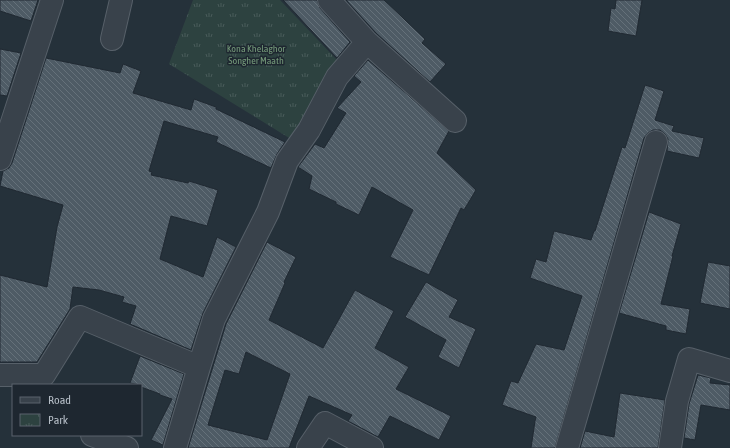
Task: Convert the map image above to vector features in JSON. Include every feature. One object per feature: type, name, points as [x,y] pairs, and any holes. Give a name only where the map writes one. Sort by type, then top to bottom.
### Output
[{"type":"street","points":[[0,159],[52,0]]},
{"type":"street","points":[[112,39],[121,0]]},
{"type":"street","points":[[329,0],[367,42],[455,121]]},
{"type":"street","points":[[175,448],[214,319],[268,212],[287,161],[309,130],[337,77],[367,42]]},
{"type":"street","points":[[567,448],[656,142]]},
{"type":"street","points":[[0,375],[44,374],[80,317],[199,367]]},
{"type":"street","points":[[670,448],[677,401],[689,359],[730,371]]},
{"type":"street","points":[[308,448],[325,423],[372,448]]},
{"type":"street","points":[[95,436],[127,448]]},
{"type":"green space","name":"Kona Khelaghor Songher Maath","points":[[193,0],[280,0],[337,60],[294,141],[169,64]]},
{"type":"building","points":[[0,0],[38,0],[31,21],[0,11]]},
{"type":"building","points":[[283,0],[317,0],[320,8],[350,42],[337,58]]},
{"type":"building","points":[[346,0],[384,0],[425,39],[422,43],[446,64],[430,82],[376,33]]},
{"type":"building","points":[[616,0],[642,0],[636,36],[608,31],[611,8],[615,9]]},
{"type":"building","points":[[0,49],[21,53],[7,96],[0,95]]},
{"type":"building","points":[[46,58],[120,73],[123,64],[141,71],[133,93],[191,110],[194,99],[216,107],[216,109],[285,142],[277,154],[271,168],[216,142],[218,137],[164,121],[149,171],[152,172],[151,175],[188,183],[189,181],[218,190],[207,226],[171,216],[160,259],[203,277],[217,237],[236,247],[203,313],[191,350],[130,324],[136,306],[122,302],[124,297],[99,290],[73,287],[70,309],[37,362],[0,362],[0,275],[47,287],[57,227],[63,205],[0,186],[3,171],[9,168],[12,163]]},
{"type":"building","points":[[368,60],[449,131],[437,153],[476,190],[464,210],[461,208],[429,275],[390,257],[413,210],[372,187],[359,215],[309,189],[312,176],[298,167],[315,144],[324,148],[346,113],[337,108],[361,82],[354,76]]},
{"type":"building","points":[[645,85],[664,91],[655,120],[674,126],[672,131],[704,138],[699,158],[667,151],[668,139],[660,130],[653,130],[644,138],[555,448],[531,448],[536,417],[502,405],[511,381],[518,383],[536,344],[564,350],[582,296],[530,278],[536,259],[546,262],[554,231],[591,240],[622,147],[625,148]]},
{"type":"building","points":[[649,212],[681,224],[661,304],[690,309],[686,334],[666,330],[666,326],[619,313]]},
{"type":"building","points":[[267,242],[296,257],[269,320],[323,348],[355,290],[394,311],[375,348],[409,367],[396,389],[451,416],[439,440],[390,416],[378,437],[348,421],[352,415],[309,396],[289,448],[188,448],[226,324]],"holes":[[[246,352],[290,374],[267,440],[208,425],[225,370],[239,374]]]},
{"type":"building","points":[[708,262],[730,266],[730,309],[700,303]]},
{"type":"building","points":[[426,282],[458,300],[449,317],[476,329],[459,368],[438,357],[446,340],[405,317]]},
{"type":"building","points":[[140,356],[184,374],[163,445],[151,440],[172,399],[142,387],[142,384],[130,383]]},
{"type":"building","points":[[698,375],[711,378],[710,383],[730,385],[730,410],[701,405],[695,440],[684,438],[689,404]]},
{"type":"building","points":[[620,393],[665,400],[658,448],[580,448],[585,431],[614,437]]}]
